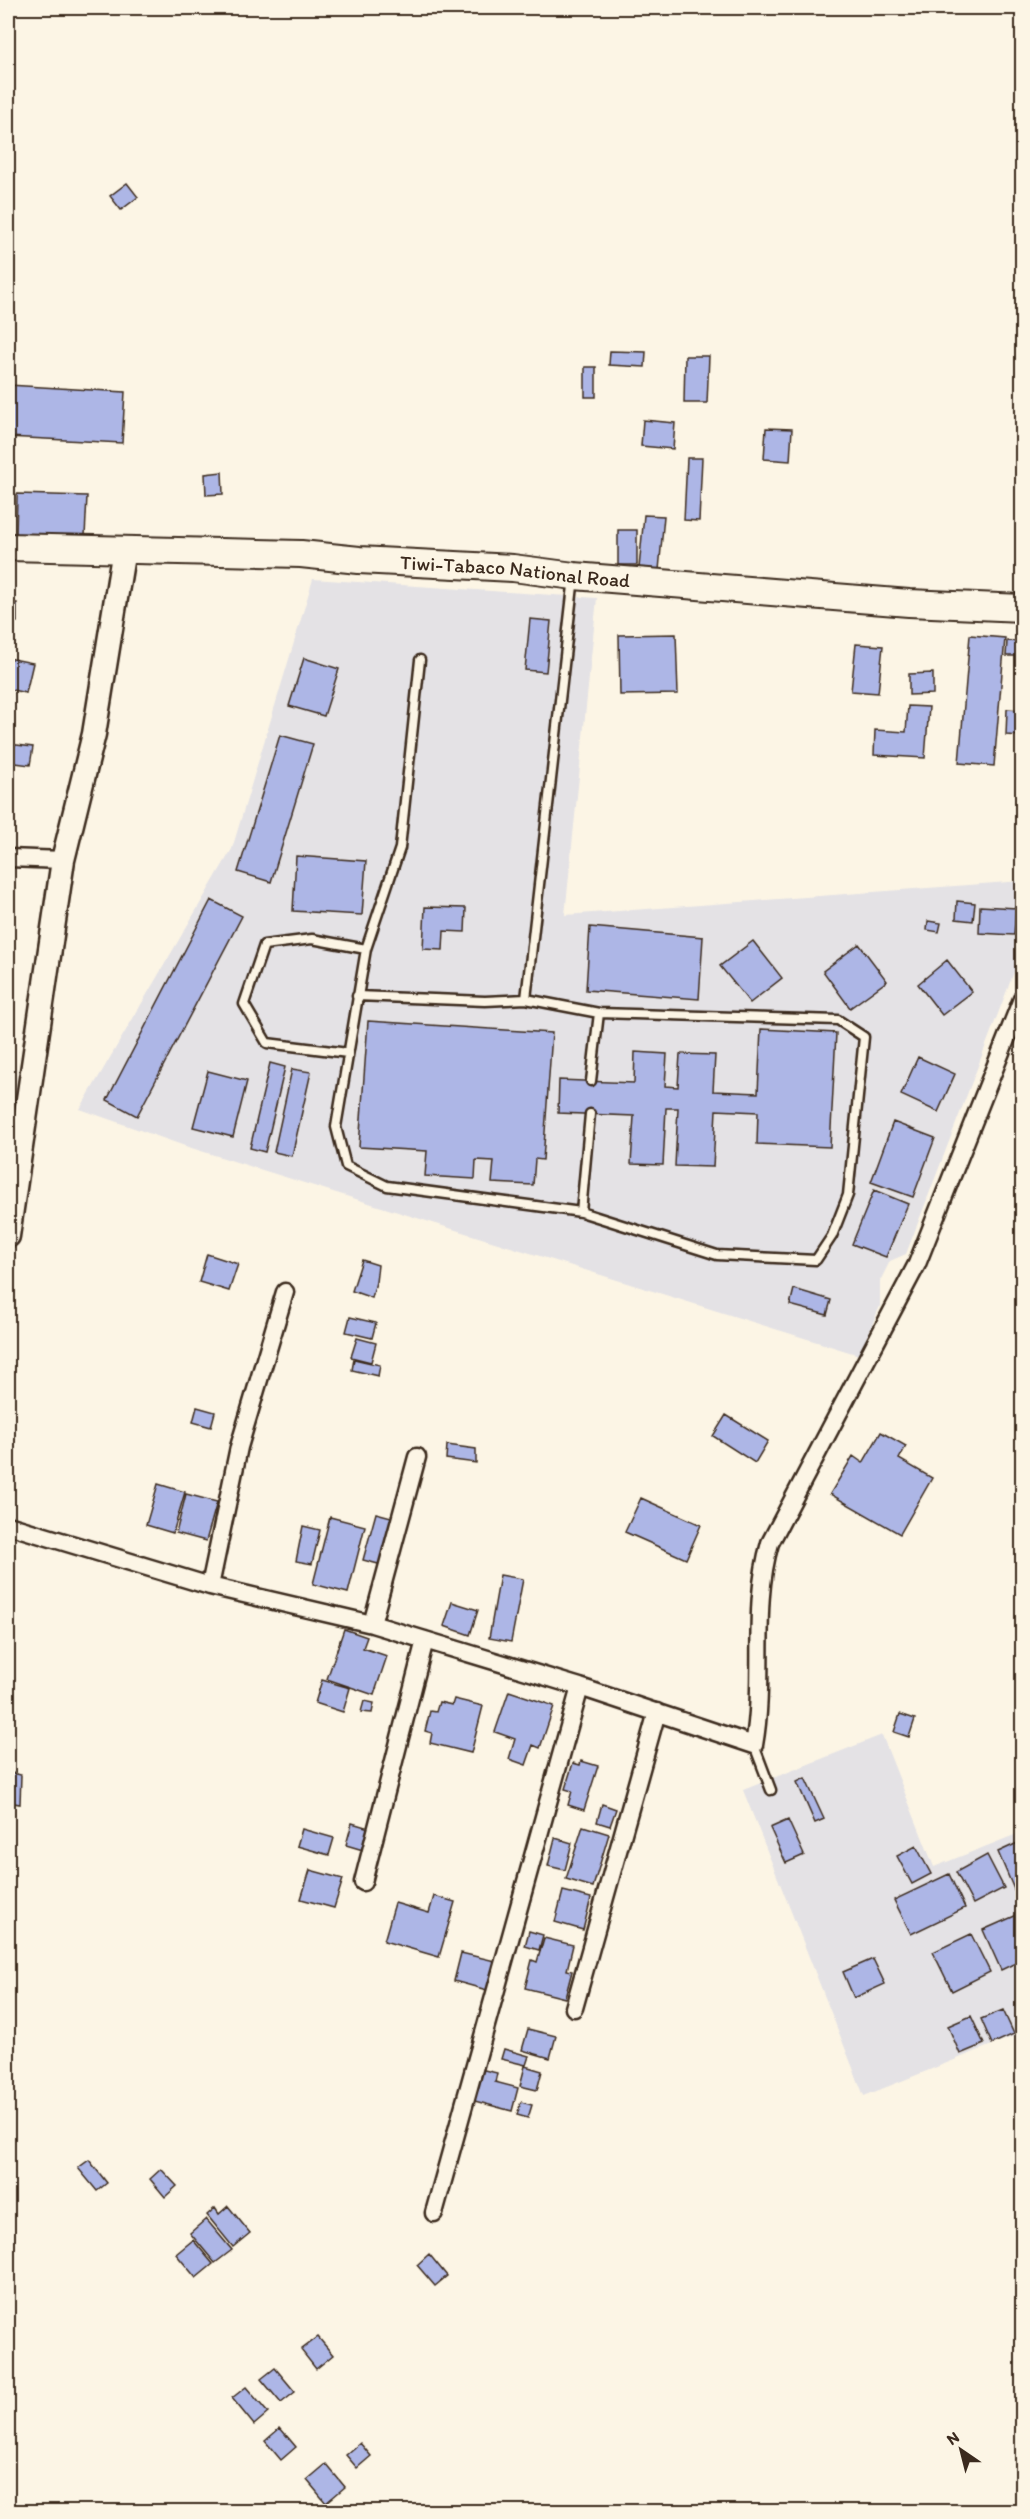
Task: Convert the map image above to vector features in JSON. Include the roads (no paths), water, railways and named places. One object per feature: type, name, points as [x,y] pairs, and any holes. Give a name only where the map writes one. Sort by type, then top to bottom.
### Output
[{"type":"main road","name":"Tiwi-Tabaco National Road","points":[[8,547],[301,554],[359,560],[513,568],[574,576],[909,603],[1023,608]]},
{"type":"main road","points":[[8,1236],[63,860],[94,734],[124,549]]},
{"type":"street","points":[[8,858],[63,860]]},
{"type":"street","points":[[8,1525],[210,1586],[372,1624],[580,1687],[754,1745],[759,1718],[762,1569],[770,1543],[917,1264],[1022,1002]]},
{"type":"street","points":[[210,1586],[240,1447],[285,1292]]},
{"type":"street","points":[[372,1624],[417,1457]]},
{"type":"street","points":[[363,1882],[425,1640]]},
{"type":"street","points":[[434,2213],[580,1687]]},
{"type":"street","points":[[574,2008],[657,1712]]},
{"type":"lane","points":[[526,999],[574,576]]},
{"type":"lane","points":[[357,996],[526,999],[599,1013],[838,1020],[864,1037],[848,1195],[832,1236],[816,1260],[717,1255],[580,1212],[387,1186],[346,1166],[336,1127],[357,996],[366,950],[400,848],[420,660]]},
{"type":"lane","points":[[348,1053],[267,1043],[244,1004],[264,945],[312,939],[366,950]]},
{"type":"lane","points":[[591,1081],[599,1013]]},
{"type":"lane","points":[[580,1212],[590,1114]]},
{"type":"lane","points":[[754,1745],[771,1790]]}]
